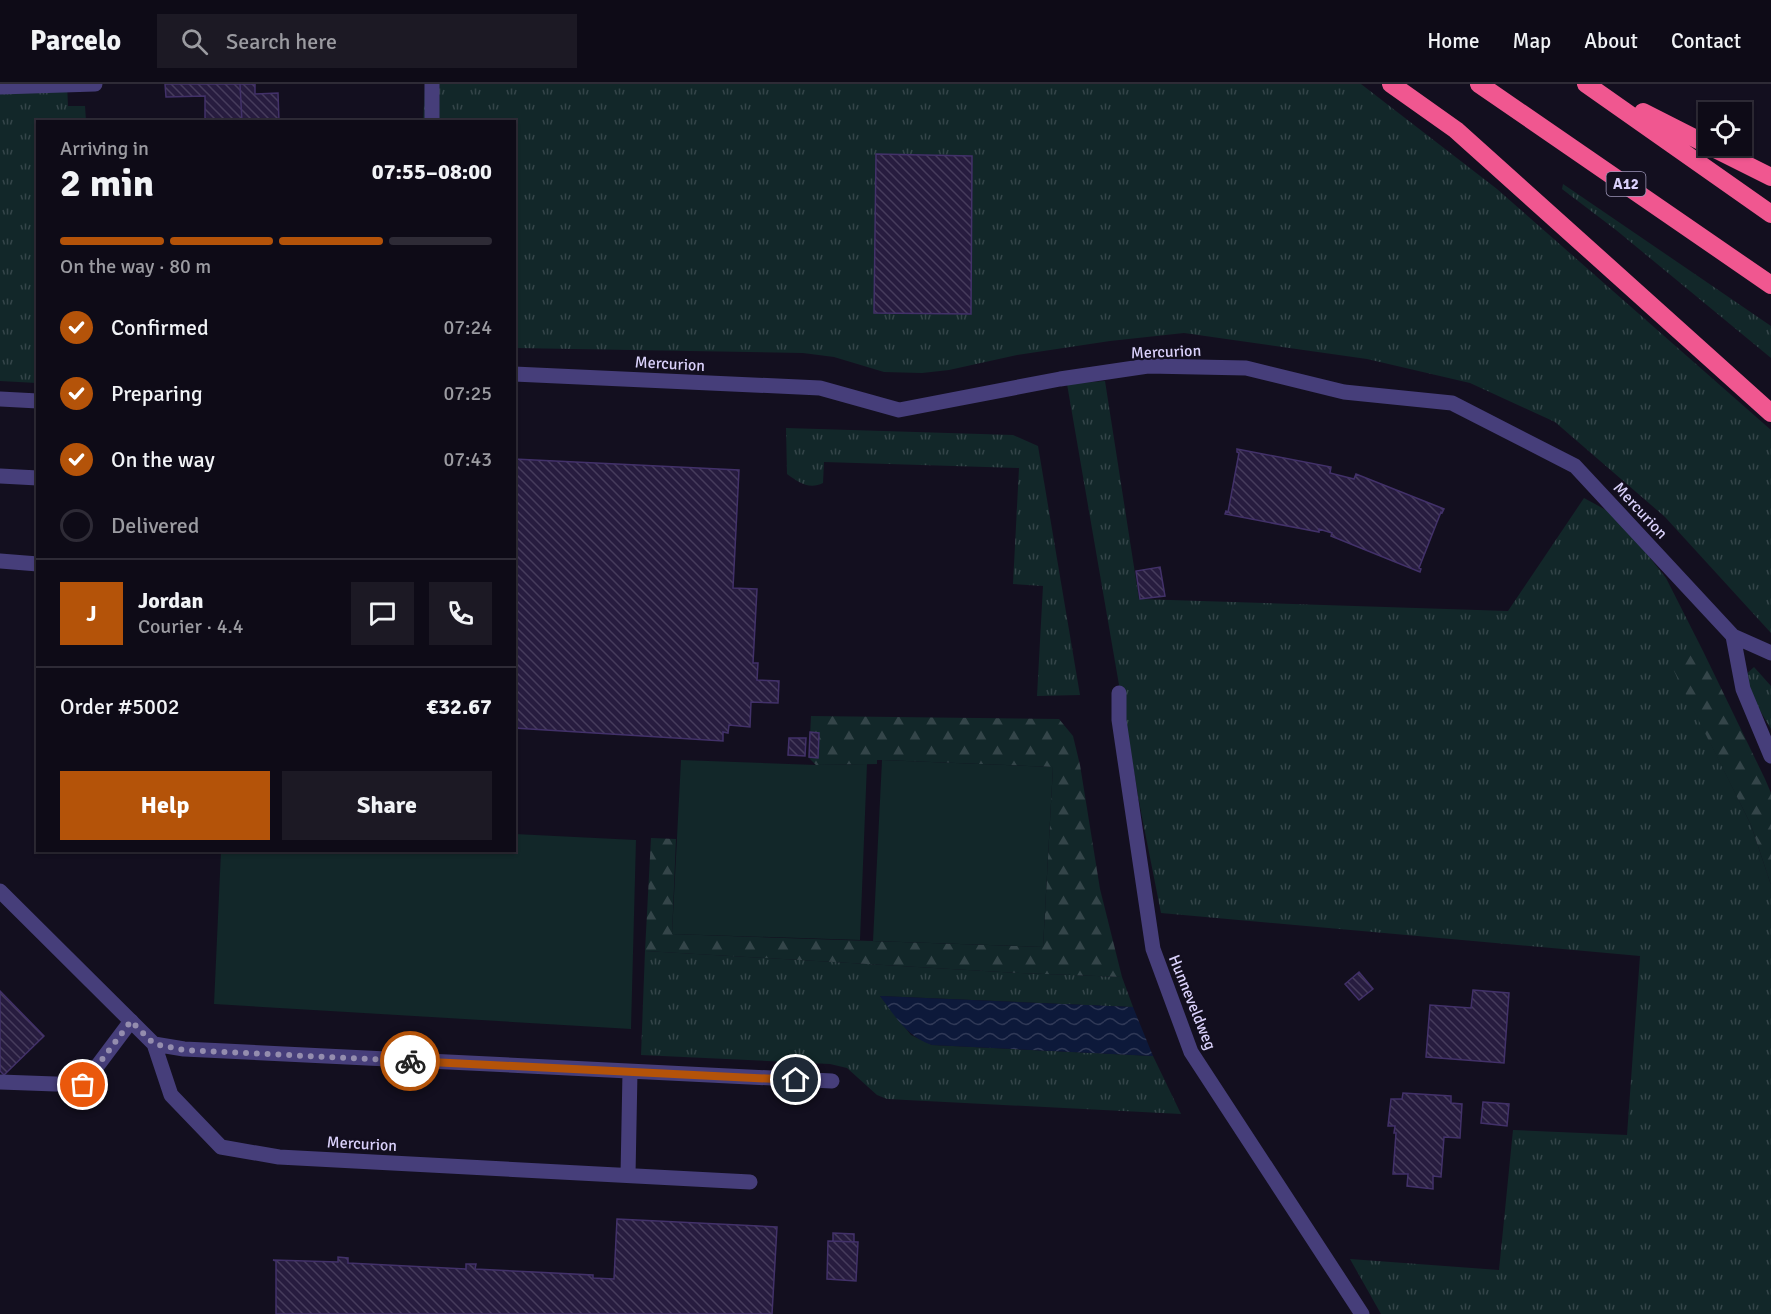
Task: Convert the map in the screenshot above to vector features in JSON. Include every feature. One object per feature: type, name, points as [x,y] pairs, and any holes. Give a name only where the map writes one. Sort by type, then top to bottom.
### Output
[{"type":"highway","points":[[1391,84],[1455,130],[1771,413]]},
{"type":"highway","name":"A12","points":[[1479,84],[1771,285]]},
{"type":"highway","points":[[1587,84],[1698,140]]},
{"type":"highway","points":[[1587,84],[1771,214]]},
{"type":"highway","points":[[1730,156],[1771,177]]},
{"type":"street","points":[[0,87],[95,84]]},
{"type":"street","points":[[432,84],[432,120]]},
{"type":"street","name":"Mercurion","points":[[516,374],[820,388],[898,410],[1060,379],[1148,366],[1246,368],[1344,392],[1452,403],[1575,466],[1733,636],[1771,653]]},
{"type":"street","points":[[0,399],[36,401]]},
{"type":"street","points":[[0,476],[36,478]]},
{"type":"street","points":[[0,561],[36,564]]},
{"type":"street","points":[[1733,636],[1743,689],[1771,756]]},
{"type":"street","name":"Hunneveldweg","points":[[1119,693],[1119,720],[1153,949],[1191,1052],[1362,1314]]},
{"type":"street","name":"Mercurion","points":[[0,891],[154,1044],[171,1095],[221,1147],[279,1157],[750,1182]]},
{"type":"street","points":[[0,1082],[83,1085],[131,1021]]},
{"type":"street","points":[[154,1044],[184,1050],[832,1081]]},
{"type":"street","points":[[628,1175],[630,1072]]},
{"type":"green space","points":[[0,84],[67,84],[68,106],[85,106],[86,120],[36,120],[36,383],[0,381]]},
{"type":"green space","points":[[425,84],[1361,84],[1497,189],[1771,430],[1771,633],[1665,517],[1555,422],[1470,383],[1367,359],[1184,333],[1017,355],[949,370],[922,373],[884,372],[834,357],[803,353],[516,348],[516,120],[423,120]]},
{"type":"green space","points":[[1563,184],[1771,326],[1771,358],[1616,230],[1562,189]]},
{"type":"green space","points":[[1105,381],[1139,599],[1508,611],[1584,498],[1617,516],[1666,578],[1703,651],[1665,651],[1751,825],[1771,885],[1771,1314],[1381,1314],[1350,1259],[1499,1270],[1513,1130],[1627,1135],[1640,956],[1161,913],[1141,812],[1067,384]]},
{"type":"green space","points":[[786,428],[1013,435],[1038,446],[1080,695],[1037,696],[1043,586],[1013,584],[1019,468],[824,462],[823,483],[813,486],[800,482],[787,474]]},
{"type":"green space","points":[[1664,651],[1703,651],[1765,779],[1771,793],[1771,885],[1751,825]]},
{"type":"green space","points":[[1754,667],[1771,686],[1771,729],[1741,679]]},
{"type":"green space","points":[[811,716],[1059,719],[1073,736],[1080,765],[1100,889],[1122,977],[645,951],[651,838],[676,839],[672,934],[1043,947],[1053,767],[882,760],[877,760],[877,764],[816,765],[809,758]]},
{"type":"green space","points":[[681,760],[816,765],[867,764],[860,940],[672,934]]},
{"type":"green space","points":[[882,760],[1053,767],[1043,947],[873,941]]},
{"type":"green space","points":[[516,834],[636,840],[631,1029],[214,1004],[221,852],[516,852]]},
{"type":"green space","points":[[645,951],[1122,977],[1133,1007],[880,996],[911,1035],[932,1045],[1153,1056],[1181,1114],[887,1099],[877,1095],[847,1068],[830,1064],[641,1055]]},
{"type":"water","points":[[880,996],[1133,1007],[1153,1056],[932,1045],[915,1037],[896,1018]]},
{"type":"building","points":[[165,84],[240,84],[242,120],[205,120],[205,96],[166,97]]},
{"type":"building","points":[[240,84],[255,84],[255,94],[278,93],[279,120],[242,120]]},
{"type":"building","points":[[876,154],[972,156],[971,314],[874,313]]},
{"type":"building","points":[[1237,449],[1331,467],[1330,473],[1354,479],[1356,474],[1444,509],[1419,568],[1420,572],[1319,529],[1319,532],[1225,514],[1226,511],[1228,512],[1239,453]]},
{"type":"building","points":[[516,459],[739,470],[733,588],[757,589],[753,663],[758,663],[757,680],[779,681],[778,703],[751,702],[750,727],[729,725],[728,733],[723,732],[723,741],[516,728]]},
{"type":"building","points":[[1160,567],[1165,596],[1140,599],[1136,571]]},
{"type":"building","points":[[810,732],[819,733],[818,758],[809,757]]},
{"type":"building","points":[[789,738],[806,738],[805,756],[788,755]]},
{"type":"building","points":[[1359,972],[1373,989],[1359,1000],[1345,984]]},
{"type":"building","points":[[1473,990],[1509,993],[1504,1063],[1426,1057],[1430,1005],[1471,1008]]},
{"type":"building","points":[[0,991],[44,1036],[4,1075],[0,1071]]},
{"type":"building","points":[[1403,1093],[1451,1096],[1451,1103],[1462,1104],[1460,1138],[1444,1137],[1441,1177],[1433,1176],[1433,1189],[1407,1186],[1408,1174],[1393,1174],[1396,1133],[1394,1133],[1395,1126],[1388,1126],[1391,1099],[1402,1099]]},
{"type":"building","points":[[1483,1102],[1509,1104],[1507,1126],[1481,1123]]},
{"type":"building","points":[[617,1219],[777,1227],[772,1314],[276,1314],[276,1261],[273,1260],[338,1262],[338,1257],[348,1258],[348,1263],[466,1269],[466,1264],[476,1264],[475,1269],[593,1275],[593,1278],[614,1279]]},
{"type":"building","points":[[833,1233],[854,1234],[854,1242],[833,1241]]},
{"type":"building","points":[[828,1241],[858,1242],[856,1281],[827,1279]]},
{"type":"way so far","points":[[83,1085],[131,1021],[154,1044],[184,1050],[410,1061]]},
{"type":"route","points":[[410,1061],[796,1080]]}]
